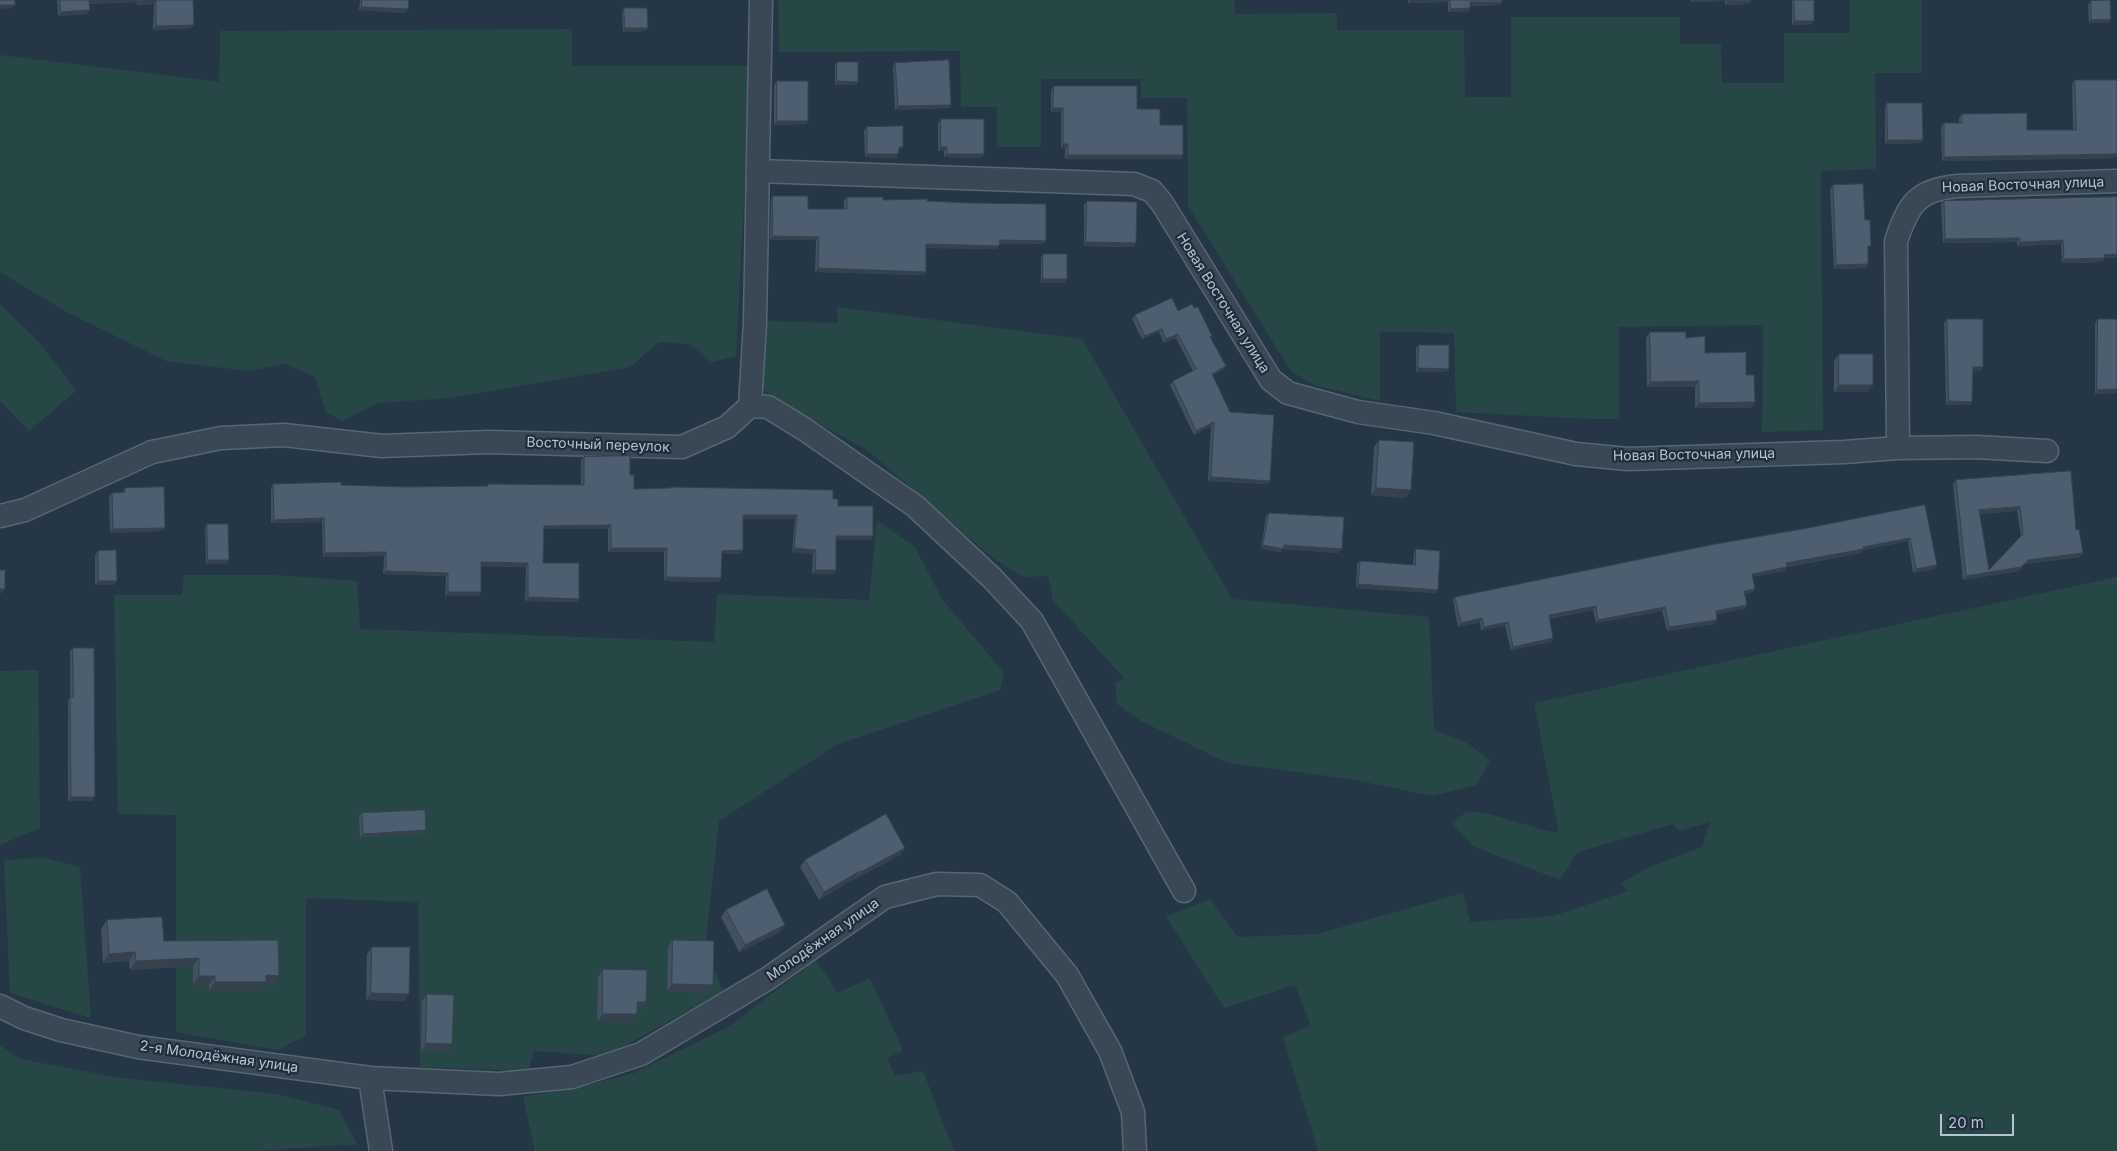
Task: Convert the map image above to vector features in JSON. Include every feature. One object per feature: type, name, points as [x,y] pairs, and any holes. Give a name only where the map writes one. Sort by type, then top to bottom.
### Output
[{"type":"street","points":[[761,0],[755,322],[750,406],[768,407],[804,429],[915,506],[992,578],[1032,622],[1184,891]]},
{"type":"street","name":"Новая Восточная улица","points":[[758,171],[1134,184],[1152,191],[1162,203],[1271,380],[1288,393],[1358,412],[1434,423],[1576,454],[1628,459],[1898,448],[1976,447],[2047,451]]},
{"type":"street","name":"Новая Восточная улица","points":[[1898,448],[1896,241],[1904,216],[1921,196],[1937,188],[2117,181]]},
{"type":"street","name":"Восточный переулок","points":[[0,516],[25,510],[152,452],[221,438],[284,435],[382,446],[488,442],[682,447],[727,427],[750,406]]},
{"type":"street","name":"Молодёжная улица","points":[[370,1078],[499,1084],[572,1077],[641,1054],[768,979],[885,898],[937,884],[980,885],[1007,902],[1067,975],[1113,1060],[1133,1112],[1135,1151]]},
{"type":"street","name":"2-я Молодёжная улица","points":[[0,1006],[24,1018],[61,1030],[138,1047],[370,1078]]},
{"type":"street","points":[[370,1078],[381,1151]]},
{"type":"green space","points":[[778,0],[1234,0],[1235,14],[1337,13],[1337,30],[1464,30],[1465,97],[1511,97],[1511,17],[1680,17],[1680,44],[1721,44],[1722,83],[1784,83],[1784,33],[1850,33],[1850,0],[1922,0],[1922,73],[1875,73],[1876,169],[1821,171],[1823,430],[1762,432],[1763,325],[1619,327],[1619,419],[1456,412],[1454,333],[1380,332],[1380,401],[1314,385],[1291,371],[1188,206],[1187,98],[1141,98],[1141,79],[1041,79],[1041,147],[997,147],[997,107],[961,107],[960,51],[779,52]]},
{"type":"green space","points":[[572,29],[572,66],[751,66],[736,356],[711,362],[690,344],[659,342],[630,367],[450,398],[378,403],[342,421],[326,412],[315,377],[285,364],[248,371],[166,361],[65,311],[0,272],[0,55],[219,82],[220,31]]},
{"type":"green space","points":[[0,304],[38,341],[76,391],[29,431],[0,401]]},
{"type":"green space","points":[[837,307],[1082,339],[1232,599],[1429,617],[1434,730],[1467,743],[1490,761],[1476,785],[1432,796],[1350,779],[1228,763],[1141,721],[1117,704],[1115,683],[1124,678],[1053,600],[1048,576],[1023,577],[993,558],[867,450],[796,411],[762,389],[765,321],[838,323]]},
{"type":"green space","points":[[877,520],[915,547],[942,599],[1004,673],[1000,690],[838,744],[719,821],[705,948],[723,991],[607,1056],[534,1051],[528,1071],[420,1067],[418,902],[306,898],[306,1036],[277,1050],[176,1032],[176,815],[118,814],[114,595],[182,595],[184,575],[273,575],[357,581],[360,629],[714,642],[717,594],[869,600]]},
{"type":"green space","points":[[2117,577],[2117,1151],[1318,1151],[1283,1037],[1311,1026],[1295,985],[1224,1008],[1166,916],[1210,899],[1238,937],[1317,934],[1463,893],[1470,922],[1553,916],[1628,891],[1620,884],[1649,867],[1702,847],[1710,822],[1679,831],[1673,824],[1578,852],[1560,880],[1473,846],[1452,824],[1467,811],[1479,812],[1559,833],[1534,703]]},
{"type":"green space","points":[[38,670],[40,828],[0,845],[0,671]]},
{"type":"green space","points":[[45,858],[80,867],[91,1018],[10,993],[4,860]]},
{"type":"green space","points":[[816,960],[838,993],[870,978],[903,1051],[887,1058],[895,1076],[923,1071],[954,1151],[535,1151],[523,1097],[584,1086],[634,1073],[728,1027]]},
{"type":"green space","points":[[0,1045],[20,1059],[121,1078],[277,1094],[339,1110],[357,1144],[258,1151],[0,1151]]},
{"type":"building","points":[[0,0],[15,0],[15,5],[0,5]]},
{"type":"building","points":[[60,0],[107,0],[89,1],[90,10],[61,12]]},
{"type":"building","points":[[156,0],[193,0],[194,25],[156,26]]},
{"type":"building","points":[[362,0],[409,0],[408,9],[362,7]]},
{"type":"building","points":[[1450,0],[1502,0],[1502,2],[1470,2],[1470,8],[1451,9]]},
{"type":"building","points":[[1751,0],[1751,1],[1728,1]]},
{"type":"building","points":[[1794,0],[1814,0],[1814,21],[1795,21]]},
{"type":"building","points":[[2110,0],[2111,19],[2091,20],[2091,1]]},
{"type":"building","points":[[624,8],[647,8],[648,28],[625,28]]},
{"type":"building","points":[[949,60],[951,105],[898,106],[895,63]]},
{"type":"building","points":[[837,62],[858,62],[858,82],[837,81]]},
{"type":"building","points":[[2075,80],[2117,80],[2117,154],[1944,157],[1944,123],[1962,123],[1962,114],[2027,113],[2027,130],[2076,130]]},
{"type":"building","points":[[777,81],[808,81],[808,121],[777,121]]},
{"type":"building","points":[[1054,86],[1137,86],[1137,109],[1160,109],[1160,125],[1183,125],[1183,155],[1068,155],[1068,144],[1063,144],[1063,108],[1053,108]]},
{"type":"building","points":[[1887,103],[1922,103],[1923,140],[1888,140]]},
{"type":"building","points":[[941,119],[984,119],[984,154],[947,154],[947,147],[941,147]]},
{"type":"building","points":[[903,126],[903,147],[899,147],[898,154],[867,154],[867,127]]},
{"type":"building","points":[[1863,184],[1865,220],[1870,220],[1871,246],[1868,246],[1868,264],[1836,265],[1833,185]]},
{"type":"building","points":[[773,196],[808,196],[808,209],[847,209],[847,197],[883,197],[883,200],[927,199],[927,201],[971,203],[1046,204],[1046,241],[1000,240],[999,246],[926,244],[926,272],[818,268],[819,237],[773,236]]},
{"type":"building","points":[[2117,197],[2117,254],[2104,255],[2105,258],[2064,259],[2063,240],[2020,242],[2020,238],[1945,239],[1944,201]]},
{"type":"building","points":[[1087,201],[1137,202],[1136,243],[1086,242]]},
{"type":"building","points":[[1043,254],[1067,254],[1067,279],[1043,279]]},
{"type":"building","points":[[1172,298],[1178,311],[1192,304],[1194,308],[1198,307],[1212,336],[1210,337],[1226,366],[1212,374],[1230,412],[1274,415],[1270,481],[1211,477],[1214,422],[1196,431],[1173,381],[1196,369],[1178,334],[1166,339],[1162,329],[1145,336],[1135,315]]},
{"type":"building","points":[[1947,319],[1983,319],[1983,367],[1973,367],[1972,402],[1949,401]]},
{"type":"building","points":[[2098,319],[2117,319],[2117,389],[2097,390]]},
{"type":"building","points":[[1650,332],[1686,332],[1686,338],[1705,336],[1705,353],[1746,352],[1746,375],[1754,375],[1755,402],[1699,403],[1699,381],[1651,382]]},
{"type":"building","points":[[1419,345],[1449,345],[1449,369],[1418,368]]},
{"type":"building","points":[[1839,354],[1873,354],[1873,385],[1839,385]]},
{"type":"building","points":[[1379,440],[1414,442],[1411,490],[1376,488]]},
{"type":"building","points":[[630,456],[630,475],[634,475],[634,489],[671,487],[833,490],[833,499],[838,499],[838,506],[873,506],[873,536],[836,536],[836,570],[815,570],[816,550],[794,548],[797,515],[743,515],[743,550],[722,551],[721,578],[666,577],[667,548],[611,548],[611,525],[544,526],[543,563],[579,563],[579,599],[528,597],[528,563],[481,562],[481,592],[448,592],[448,573],[386,571],[386,552],[325,553],[324,518],[274,520],[273,484],[341,482],[341,485],[406,487],[488,486],[488,484],[584,485],[584,457]]},
{"type":"building","points":[[2071,471],[2076,530],[2079,529],[2083,553],[2028,560],[2021,567],[1966,576],[1956,480]],"holes":[[[2020,507],[2023,534],[1989,570],[1979,510]]]},
{"type":"building","points":[[164,487],[165,528],[113,529],[112,493],[125,492],[125,488]]},
{"type":"building","points":[[1925,505],[1937,565],[1916,569],[1910,538],[1863,547],[1864,549],[1786,563],[1787,567],[1752,574],[1755,589],[1744,591],[1747,605],[1716,611],[1717,620],[1669,627],[1665,607],[1598,620],[1596,606],[1549,615],[1553,638],[1513,647],[1508,622],[1484,627],[1482,618],[1461,623],[1455,597],[1710,545]]},
{"type":"building","points":[[1269,513],[1344,517],[1342,549],[1284,545],[1283,549],[1263,545]]},
{"type":"building","points":[[207,524],[228,524],[229,560],[208,560]]},
{"type":"building","points":[[1416,549],[1440,551],[1438,590],[1358,584],[1360,561],[1415,565]]},
{"type":"building","points":[[116,550],[117,581],[98,581],[98,551]]},
{"type":"building","points":[[0,570],[5,570],[5,589],[0,589]]},
{"type":"building","points":[[73,648],[94,648],[95,797],[71,797],[70,697],[73,697]]},
{"type":"building","points":[[425,810],[426,830],[363,834],[362,813]]},
{"type":"building","points":[[886,814],[905,848],[824,892],[805,860]]},
{"type":"building","points":[[767,889],[785,925],[745,945],[726,910]]},
{"type":"building","points":[[162,917],[164,941],[278,940],[279,976],[266,975],[266,982],[215,982],[215,976],[199,976],[199,958],[136,961],[135,952],[109,954],[107,920]]},
{"type":"building","points":[[673,940],[714,941],[713,985],[672,984]]},
{"type":"building","points":[[372,947],[410,947],[409,994],[371,993]]},
{"type":"building","points":[[603,969],[647,970],[646,1002],[637,1002],[637,1014],[603,1014]]},
{"type":"building","points":[[427,994],[454,995],[452,1044],[426,1043]]}]
